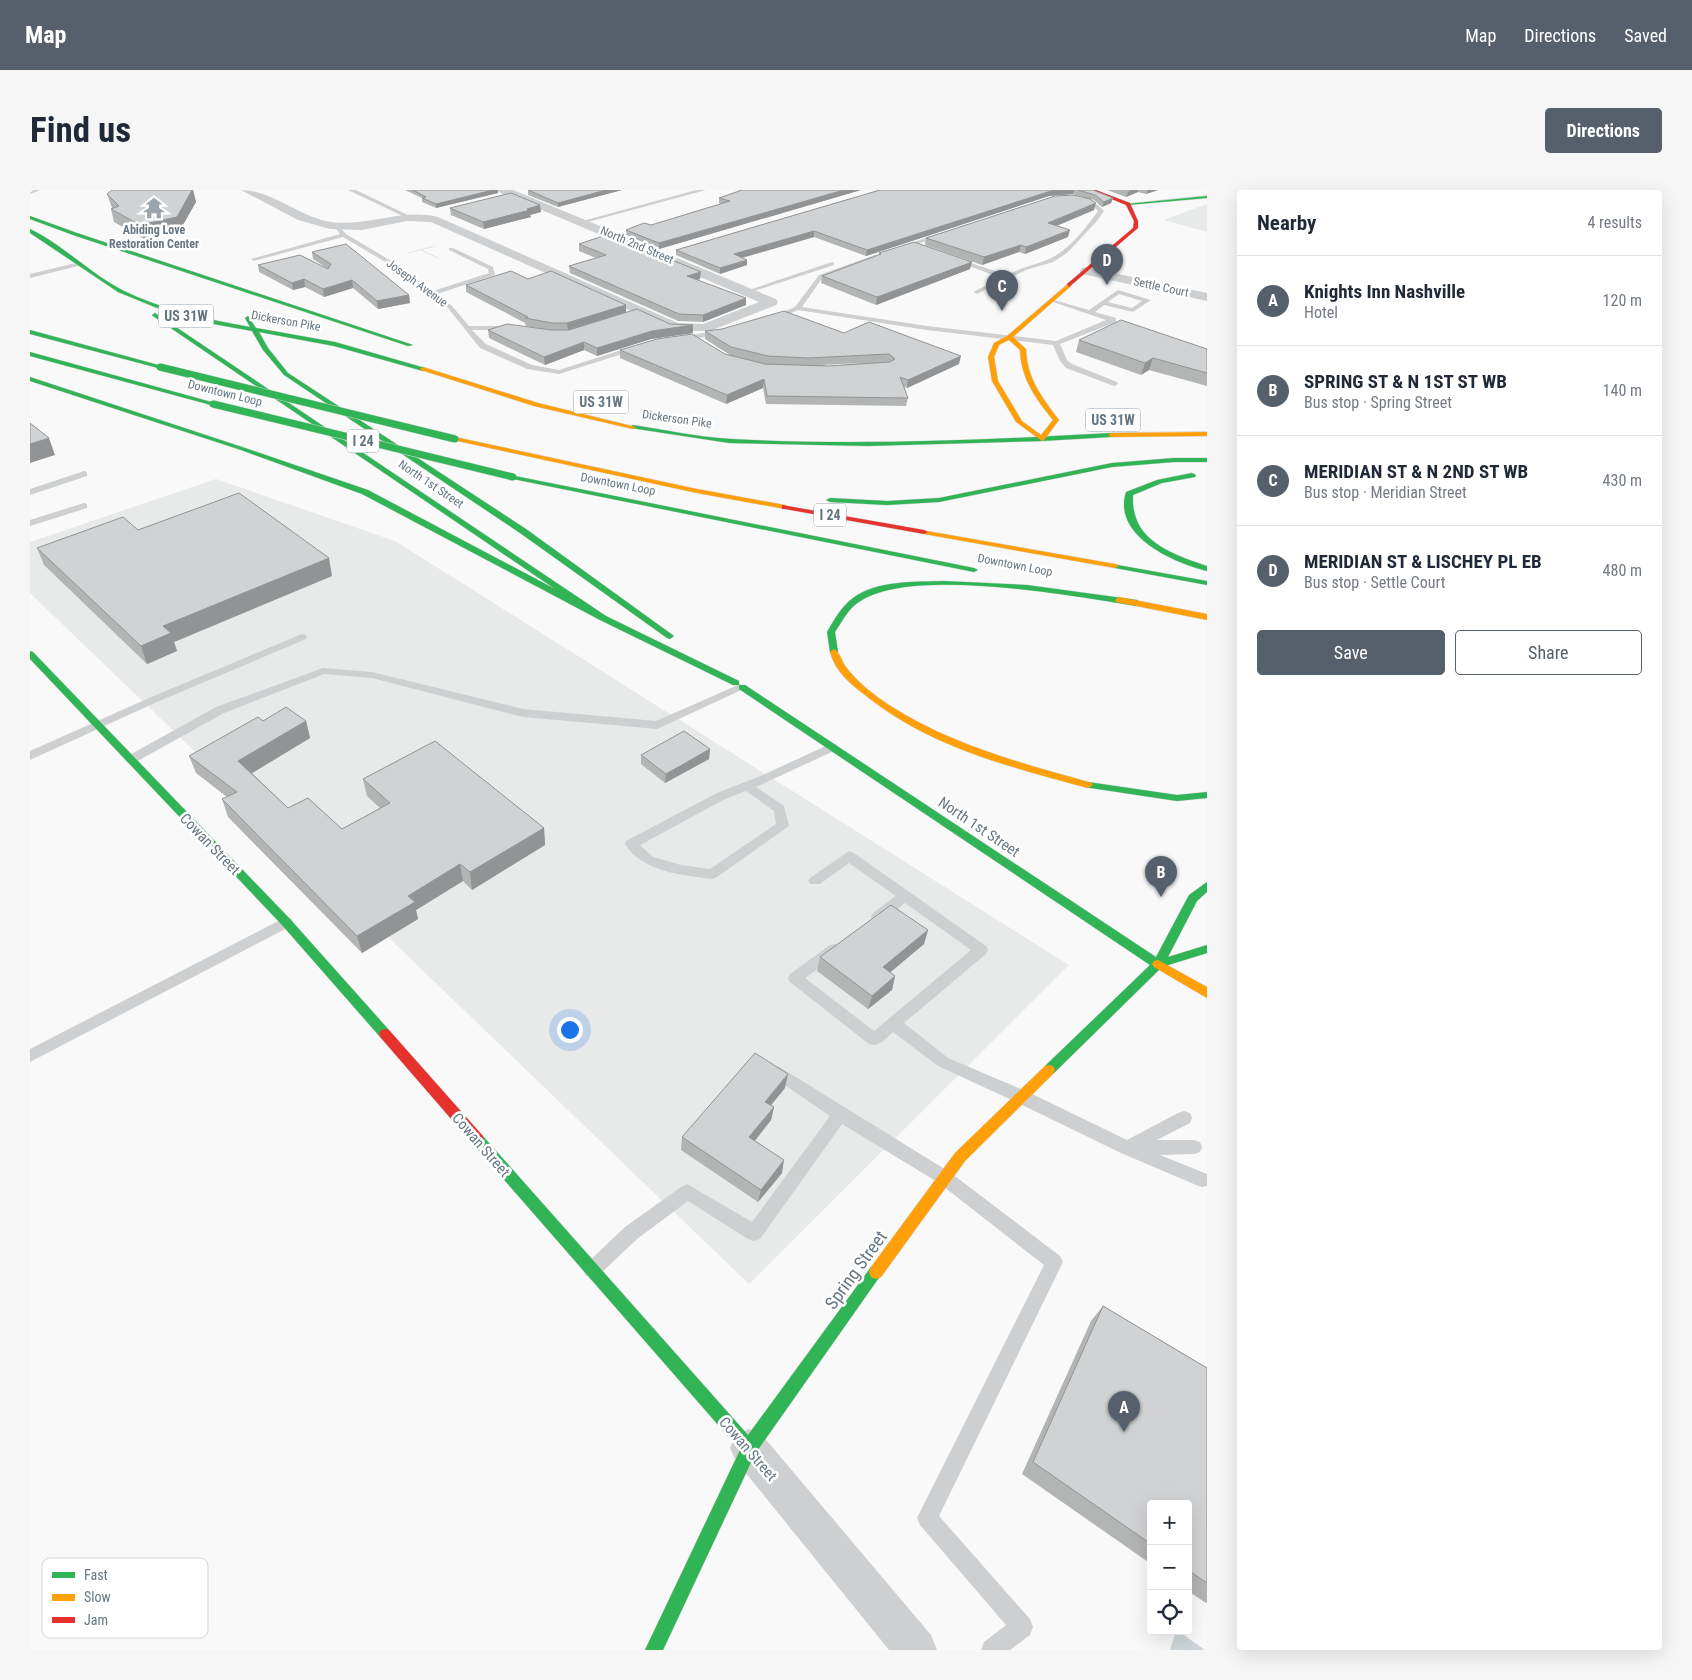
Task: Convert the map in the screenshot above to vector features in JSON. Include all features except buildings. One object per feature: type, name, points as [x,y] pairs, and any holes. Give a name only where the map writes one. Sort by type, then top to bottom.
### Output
[{"type":"main road","points":[[1092,190],[1128,204],[1207,197]]},
{"type":"main road","points":[[1061,420],[1042,439],[1014,423],[995,380],[992,357],[996,344],[1009,337],[1136,228],[1136,221],[1128,204]]},
{"type":"main road","name":"Dickerson Pike","points":[[30,217],[75,234],[422,349]]},
{"type":"main road","name":"Dickerson Pike","points":[[30,231],[120,292],[168,311],[335,344],[375,354],[536,405],[614,424],[729,441],[868,444],[1042,439],[1136,433],[1207,434]]},
{"type":"main road","points":[[200,276],[231,298]]},
{"type":"main road","name":"North 1st Street","points":[[120,292],[603,618],[739,685]]},
{"type":"main road","name":"North 1st Street","points":[[241,309],[266,349],[286,374],[523,531],[739,685],[1158,964],[1207,993]]},
{"type":"main road","name":"Downtown Loop","points":[[30,332],[160,368],[455,439],[698,491],[1207,583]]},
{"type":"main road","points":[[1009,337],[1023,349],[1021,364],[1028,383],[1061,420]]},
{"type":"main road","name":"Downtown Loop","points":[[30,354],[213,404],[513,477],[1207,617]]},
{"type":"main road","points":[[30,379],[243,449],[365,492],[603,618]]},
{"type":"main road","points":[[1014,423],[1061,420]]},
{"type":"main road","points":[[817,499],[887,503],[939,500],[1112,465],[1174,460],[1207,460]]},
{"type":"main road","points":[[1201,475],[1166,478],[1147,483],[1129,494],[1126,508],[1132,525],[1153,545],[1176,559],[1207,570]]},
{"type":"main road","points":[[698,491],[797,497]]},
{"type":"main road","points":[[1137,603],[991,583],[937,582],[892,587],[860,597],[844,612],[831,632],[835,656],[848,676],[868,694],[906,721],[958,745],[1027,768],[1095,787],[1177,798],[1207,795]]},
{"type":"main road","name":"Cowan Street","points":[[30,654],[286,922],[591,1271],[749,1448]]},
{"type":"main road","name":"Spring Street","points":[[654,1650],[749,1448],[960,1157],[1158,964],[1193,898],[1207,886]]},
{"type":"main road","name":"Spring Street","points":[[1158,964],[1207,949]]},
{"type":"street","name":"Joseph Avenue","points":[[247,190],[305,220],[342,231],[418,214],[434,219],[634,313],[676,328],[705,328],[771,302]]},
{"type":"street","points":[[504,194],[531,190]]},
{"type":"street","name":"North 2nd Street","points":[[504,194],[582,222],[771,302]]},
{"type":"street","points":[[418,214],[444,211]]},
{"type":"street","points":[[660,254],[679,249]]},
{"type":"street","name":"Settle Court","points":[[1086,271],[1207,297]]},
{"type":"street","name":"Cowan Street","points":[[749,1448],[916,1650]]},
{"type":"lane","points":[[351,190],[418,214]]},
{"type":"lane","points":[[582,222],[703,190]]},
{"type":"lane","points":[[977,292],[1006,277],[1051,261],[1065,252],[1096,220],[1100,212],[1096,206],[1069,197]]},
{"type":"lane","points":[[891,248],[910,244],[947,230]]},
{"type":"lane","points":[[891,248],[947,230]]},
{"type":"lane","points":[[254,258],[289,250],[342,231]]},
{"type":"lane","name":"Joseph Avenue","points":[[342,231],[402,269],[450,307],[483,346],[530,367],[559,372],[647,345]]},
{"type":"lane","points":[[910,244],[919,247]]},
{"type":"lane","points":[[432,293],[493,274],[491,268],[451,249]]},
{"type":"lane","points":[[289,250],[296,255]]},
{"type":"lane","points":[[746,292],[881,251]]},
{"type":"lane","points":[[797,308],[821,276],[881,251]]},
{"type":"lane","points":[[945,256],[1006,277]]},
{"type":"lane","points":[[30,276],[80,264]]},
{"type":"lane","points":[[1090,312],[1118,292],[1148,300],[1133,310],[1103,303]]},
{"type":"lane","points":[[762,321],[797,308],[927,328],[1056,342],[1065,341],[1113,320],[1052,300]]},
{"type":"lane","points":[[467,328],[526,328]]},
{"type":"lane","points":[[674,340],[729,331]]},
{"type":"lane","points":[[692,336],[700,342]]},
{"type":"lane","points":[[1056,342],[1068,366],[1114,384]]},
{"type":"lane","points":[[30,492],[84,474]]},
{"type":"lane","points":[[30,523],[84,506]]},
{"type":"lane","points":[[30,756],[97,724],[302,637]]},
{"type":"lane","points":[[130,760],[220,710],[323,671],[372,675],[523,712],[657,725],[739,685]]},
{"type":"lane","points":[[747,786],[780,809],[783,826],[712,874],[681,870],[648,860],[631,844],[722,796],[832,746]]},
{"type":"lane","points":[[815,881],[849,856],[981,950],[874,1040],[795,978],[842,943]]},
{"type":"lane","points":[[866,926],[906,896]]},
{"type":"lane","points":[[30,1056],[286,922]]},
{"type":"lane","points":[[893,1024],[943,1062],[1022,1097],[1127,1148],[1202,1180]]},
{"type":"lane","points":[[778,1072],[840,1114],[945,1178],[1054,1262],[927,1518],[1022,1627],[992,1650]]},
{"type":"lane","points":[[591,1271],[631,1233],[687,1192],[754,1233],[840,1114]]},
{"type":"lane","points":[[1127,1148],[1184,1118]]},
{"type":"lane","points":[[1127,1148],[1194,1148]]},
{"type":"shaded area","points":[[1207,204],[1207,232],[1164,220]]},
{"type":"shaded area","points":[[216,479],[395,541],[1069,965],[749,1284],[30,593],[30,542]]},
{"type":"shaded area","points":[[1175,1635],[1184,1635],[1205,1650],[1170,1650]]},
{"type":"traffic: fast","points":[[1128,204],[1207,197]]},
{"type":"traffic: fast","points":[[30,217],[75,234],[410,345]]},
{"type":"traffic: fast","points":[[30,231],[120,291],[169,311],[208,321],[335,344],[423,369]]},
{"type":"traffic: fast","points":[[155,315],[603,618],[736,683]]},
{"type":"traffic: fast","points":[[248,318],[265,349],[286,374],[523,531],[670,636]]},
{"type":"traffic: fast","points":[[30,332],[160,367]]},
{"type":"traffic: fast","points":[[30,354],[213,404]]},
{"type":"traffic: fast","points":[[160,367],[455,439]]},
{"type":"traffic: fast","points":[[30,379],[243,449],[365,492],[603,618]]},
{"type":"traffic: fast","points":[[213,404],[513,477]]},
{"type":"traffic: fast","points":[[633,427],[729,441],[868,444],[1111,435]]},
{"type":"traffic: fast","points":[[830,500],[887,503],[939,500],[1112,465],[1174,460],[1207,460]]},
{"type":"traffic: fast","points":[[1192,475],[1159,482],[1129,494],[1128,509],[1132,523],[1152,544],[1179,559],[1207,569]]},
{"type":"traffic: fast","points":[[513,477],[974,570]]},
{"type":"traffic: fast","points":[[1115,566],[1207,583]]},
{"type":"traffic: fast","points":[[834,652],[831,632],[844,613],[855,600],[880,589],[916,584],[971,583],[1055,591],[1137,603]]},
{"type":"traffic: fast","points":[[30,654],[286,922],[385,1034]]},
{"type":"traffic: fast","points":[[742,687],[1158,964]]},
{"type":"traffic: fast","points":[[1088,785],[1177,798],[1207,795]]},
{"type":"traffic: fast","points":[[1049,1070],[1158,964],[1193,898],[1207,886]]},
{"type":"traffic: fast","points":[[1158,964],[1207,949]]},
{"type":"traffic: fast","points":[[477,1139],[749,1448]]},
{"type":"traffic: fast","points":[[654,1650],[749,1448],[876,1272]]},
{"type":"traffic: slow","points":[[1009,337],[1023,349],[1023,360],[1028,379],[1037,395],[1056,420],[1042,439],[1019,422],[995,381],[991,357],[996,344],[1009,337],[1069,285]]},
{"type":"traffic: slow","points":[[423,369],[536,405],[633,427]]},
{"type":"traffic: slow","points":[[1111,435],[1207,434]]},
{"type":"traffic: slow","points":[[455,439],[697,491],[785,507]]},
{"type":"traffic: slow","points":[[924,532],[1115,566]]},
{"type":"traffic: slow","points":[[1119,600],[1207,617]]},
{"type":"traffic: slow","points":[[834,652],[847,675],[884,706],[938,737],[997,759],[1088,785]]},
{"type":"traffic: slow","points":[[1158,964],[1207,993]]},
{"type":"traffic: slow","points":[[876,1272],[960,1157],[1049,1070]]},
{"type":"traffic: jam","points":[[1069,285],[1135,228],[1136,221],[1128,204],[1092,190]]},
{"type":"traffic: jam","points":[[785,507],[924,532]]},
{"type":"traffic: jam","points":[[385,1034],[477,1139]]},
{"type":"place","name":"Abiding Love Restoration Center","points":[[154,208]]},
{"type":"place","name":"MERIDIAN ST & LISCHEY PL EB","points":[[1107,285]]},
{"type":"place","name":"MERIDIAN ST & N 2ND ST WB","points":[[1002,311]]},
{"type":"place","name":"SPRING ST & N 1ST ST WB","points":[[1161,897]]},
{"type":"place","name":"Knights Inn Nashville","points":[[1124,1432]]}]
